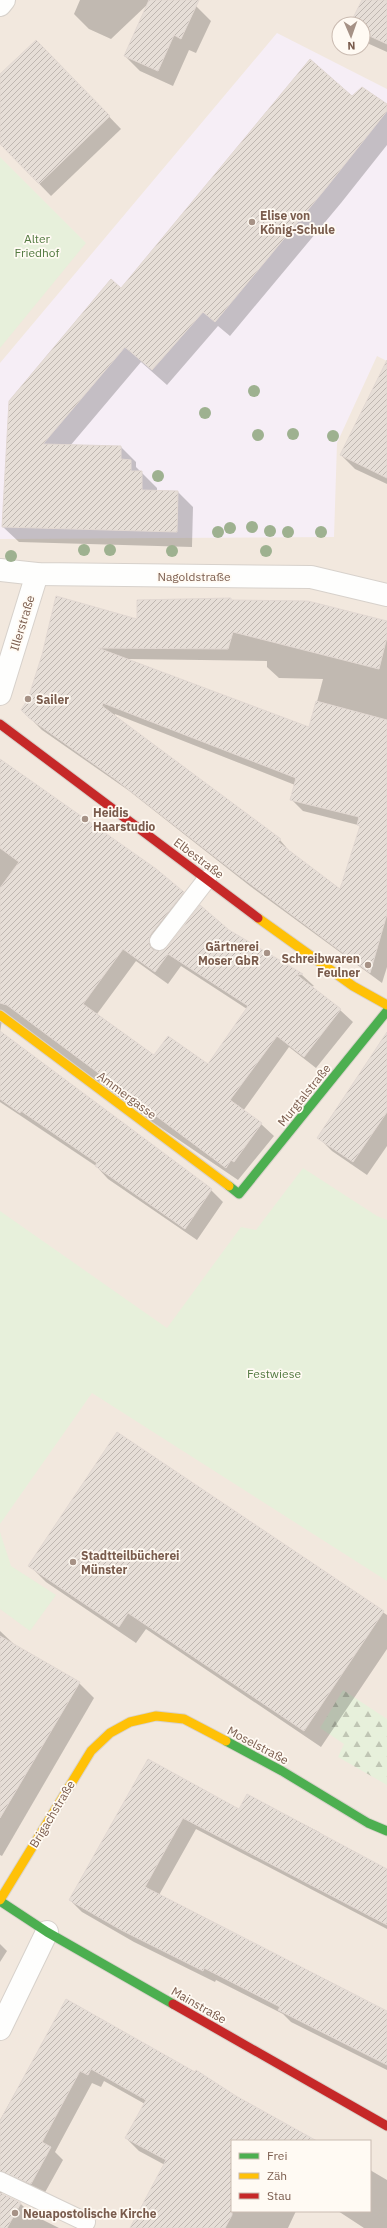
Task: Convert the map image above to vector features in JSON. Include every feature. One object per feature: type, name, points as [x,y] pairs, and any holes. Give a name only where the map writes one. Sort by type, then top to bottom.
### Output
[{"type":"street","points":[[0,5],[4,0]]},
{"type":"street","name":"Nagoldstraße","points":[[0,570],[37,574],[311,577],[387,595]]},
{"type":"street","name":"Illerstraße","points":[[0,694],[37,574]]},
{"type":"street","name":"Elbestraße","points":[[0,724],[353,986],[387,1004]]},
{"type":"street","name":"Murgtalstraße","points":[[239,1194],[387,1011]]},
{"type":"street","name":"Ammergasse","points":[[0,1015],[239,1194]]},
{"type":"street","name":"Moselstraße","points":[[110,1733],[130,1722],[156,1716],[184,1719],[282,1771],[368,1823],[387,1831]]},
{"type":"street","name":"Brigachstraße","points":[[0,1900],[91,1751],[110,1733]]},
{"type":"street","name":"Mainstraße","points":[[0,1900],[48,1932],[387,2126]]},
{"type":"street","points":[[0,2029],[48,1932]]},
{"type":"lane","points":[[159,941],[208,879]]},
{"type":"lane","points":[[0,2181],[86,2222]]},
{"type":"shaded area","points":[[0,0],[387,0],[387,2228],[0,2228]]},
{"type":"shaded area","name":"Elise von König-Schule","points":[[277,33],[387,89],[387,361],[377,356],[337,443],[334,537],[0,539],[0,363]]},
{"type":"green space","name":"Alter Friedhof","points":[[0,157],[86,243],[0,348]]},
{"type":"green space","name":"Festwiese","points":[[303,1168],[377,1216],[387,1220],[387,1581],[92,1393],[0,1524],[0,1211],[167,1328],[241,1227],[256,1230]]},
{"type":"green space","points":[[0,1532],[11,1566],[56,1595],[30,1631],[0,1609]]},
{"type":"green space","points":[[343,1690],[387,1719],[387,1785],[338,1757],[344,1744],[320,1728]]},
{"type":"building","points":[[149,0],[199,0],[181,39],[174,35],[158,71],[124,56]]},
{"type":"building","points":[[362,0],[387,0],[387,44],[371,37],[371,16],[354,16]]},
{"type":"building","points":[[36,40],[110,116],[39,184],[0,144],[0,74]]},
{"type":"building","points":[[310,59],[352,96],[362,87],[387,104],[387,111],[326,188],[215,322],[203,312],[152,370],[125,347],[43,444],[121,446],[121,459],[131,460],[131,471],[142,471],[142,490],[178,491],[177,532],[2,527],[9,401],[111,279],[121,288]]},
{"type":"building","points":[[387,360],[387,478],[340,455]]},
{"type":"building","points":[[56,596],[137,619],[137,600],[231,598],[231,600],[308,601],[387,621],[387,637],[379,669],[233,632],[228,649],[98,648],[309,727],[316,701],[387,720],[387,914],[370,973],[237,874],[115,779],[29,718],[21,710],[28,699],[42,655]],"holes":[[[103,703],[296,778],[290,800],[359,817],[357,825],[360,826],[340,889],[278,842],[281,839],[102,706]]]},
{"type":"building","points":[[0,759],[155,868],[184,892],[150,935],[149,945],[153,950],[158,951],[167,948],[200,905],[229,930],[303,974],[297,975],[341,1009],[304,1057],[277,1036],[230,1100],[262,1123],[234,1162],[231,1160],[226,1168],[7,1005],[0,1003],[0,888],[19,862],[0,848]],"holes":[[[123,949],[155,972],[168,954],[248,1006],[208,1064],[168,1036],[154,1055],[83,1004]]]},
{"type":"building","points":[[0,1031],[212,1189],[185,1229],[95,1166],[97,1163],[21,1111],[20,1113],[0,1099]]},
{"type":"building","points":[[387,1032],[387,1112],[353,1162],[317,1138]]},
{"type":"building","points":[[117,1432],[384,1611],[304,1731],[128,1613],[119,1627],[28,1566]]},
{"type":"building","points":[[0,1636],[80,1682],[0,1818]]},
{"type":"building","points":[[148,1759],[239,1809],[247,1794],[387,1869],[387,1925],[183,1818],[145,1887],[387,2011],[387,2065],[278,2010],[280,2007],[204,1968],[203,1971],[121,1930],[69,1900]]},
{"type":"building","points":[[66,1999],[195,2072],[196,2070],[236,2096],[315,2140],[231,2140],[232,2215],[225,2228],[130,2228],[166,2160],[125,2138],[146,2100],[91,2069],[88,2075],[80,2071],[42,2142],[51,2147],[31,2184],[0,2171],[0,2121]]},
{"type":"building","points":[[0,2193],[21,2203],[7,2228],[0,2228]]},
{"type":"traffic: fast","points":[[229,1186],[239,1194],[387,1011]]},
{"type":"traffic: fast","points":[[226,1741],[282,1771],[368,1823],[387,1831]]},
{"type":"traffic: fast","points":[[0,1901],[47,1932],[173,2004]]},
{"type":"traffic: slow","points":[[258,918],[353,986],[387,1005]]},
{"type":"traffic: slow","points":[[0,1015],[229,1186]]},
{"type":"traffic: slow","points":[[0,1900],[91,1751],[110,1733],[130,1722],[156,1716],[184,1719],[226,1741]]},
{"type":"traffic: jam","points":[[0,724],[258,918]]},
{"type":"traffic: jam","points":[[173,2004],[387,2126]]},
{"type":"place","name":"Elise von König-Schule","points":[[252,222]]},
{"type":"place","name":"Sailer","points":[[28,699]]},
{"type":"place","name":"Heidis Haarstudio","points":[[85,819]]},
{"type":"place","name":"Gärtnerei Moser GbR","points":[[267,953]]},
{"type":"place","name":"Schreibwaren Feulner","points":[[368,965]]},
{"type":"place","name":"Stadtteilbücherei Münster","points":[[73,1562]]},
{"type":"place","name":"Neuapostolische Kirche","points":[[15,2213]]}]
